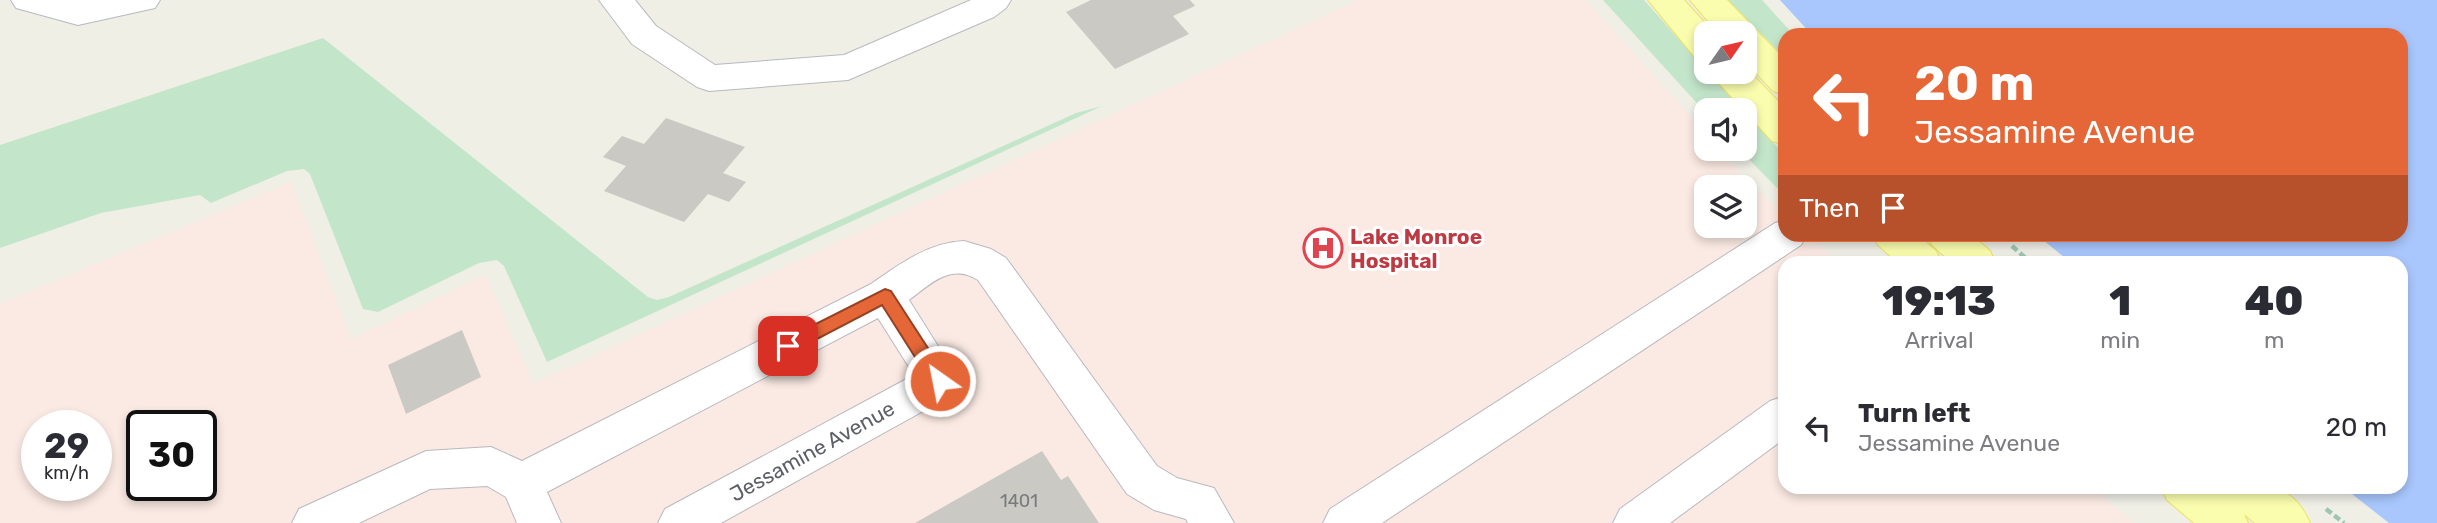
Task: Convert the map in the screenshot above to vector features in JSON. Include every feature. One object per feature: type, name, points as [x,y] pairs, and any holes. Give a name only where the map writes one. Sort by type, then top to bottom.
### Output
[{"type":"main road","points":[[1665,0],[1694,33]]},
{"type":"main road","points":[[1707,0],[1727,21]]},
{"type":"main road","points":[[1757,53],[1778,75]]},
{"type":"main road","points":[[1740,84],[1778,124]]},
{"type":"main road","points":[[1900,242],[1915,256]]},
{"type":"main road","points":[[2192,494],[2226,523]]},
{"type":"main road","points":[[2252,494],[2288,523]]},
{"type":"street","points":[[28,0],[78,13],[143,0]]},
{"type":"street","points":[[616,0],[644,35],[709,78],[848,67],[982,9],[994,0]]},
{"type":"street","points":[[1345,523],[1778,241]]},
{"type":"street","points":[[522,483],[885,296],[936,262],[956,256],[979,258],[992,269],[1142,480],[1169,496],[1199,502],[1212,523]]},
{"type":"street","name":"Jessamine Avenue","points":[[680,523],[940,381],[885,296]]},
{"type":"street","points":[[1635,523],[1778,419]]},
{"type":"street","points":[[314,523],[426,470],[491,466],[522,483],[538,523]]},
{"type":"shaded area","name":"Lake Monroe Hospital","points":[[1358,0],[1586,0],[1694,121],[1694,161],[1730,161],[1742,175],[1694,175],[1694,238],[1757,238],[1757,190],[1778,209],[1778,242],[1815,242],[1831,256],[1778,256],[1778,494],[2099,494],[2134,523],[0,523],[0,304],[291,182],[351,340],[485,274],[533,384]]},
{"type":"green space","points":[[1603,0],[1644,0],[1694,56],[1694,84],[1719,84],[1731,98],[1694,100]]},
{"type":"green space","points":[[1728,0],[1762,0],[1788,28],[1778,28],[1778,51],[1757,30],[1757,21],[1749,21]]},
{"type":"green space","points":[[323,38],[648,297],[657,300],[669,297],[1076,113],[1102,106],[547,362],[504,266],[497,260],[479,263],[378,312],[363,309],[310,174],[304,169],[287,171],[211,203],[200,195],[101,213],[0,248],[0,145]]},
{"type":"green space","points":[[1757,126],[1778,148],[1777,188],[1751,161],[1757,161]]},
{"type":"water","points":[[1780,0],[2437,0],[2437,523],[2389,523],[2352,494],[2408,494],[2408,256],[2063,256],[2046,242],[2408,242],[2408,28],[1806,28]]},
{"type":"building","points":[[1091,0],[1190,0],[1195,6],[1173,16],[1189,34],[1115,69],[1066,12]]},
{"type":"building","points":[[666,118],[745,147],[723,173],[746,182],[729,202],[708,194],[684,222],[604,191],[626,166],[603,157],[622,136],[644,144]]},
{"type":"building","points":[[462,330],[481,377],[406,414],[388,365]]},
{"type":"building","points":[[1042,451],[1061,480],[1068,476],[1099,523],[915,523]]},
{"type":"place","name":"Lake Monroe Hospital","points":[[1323,248]]},
{"type":"route","points":[[788,346],[885,296],[940,381]]}]
